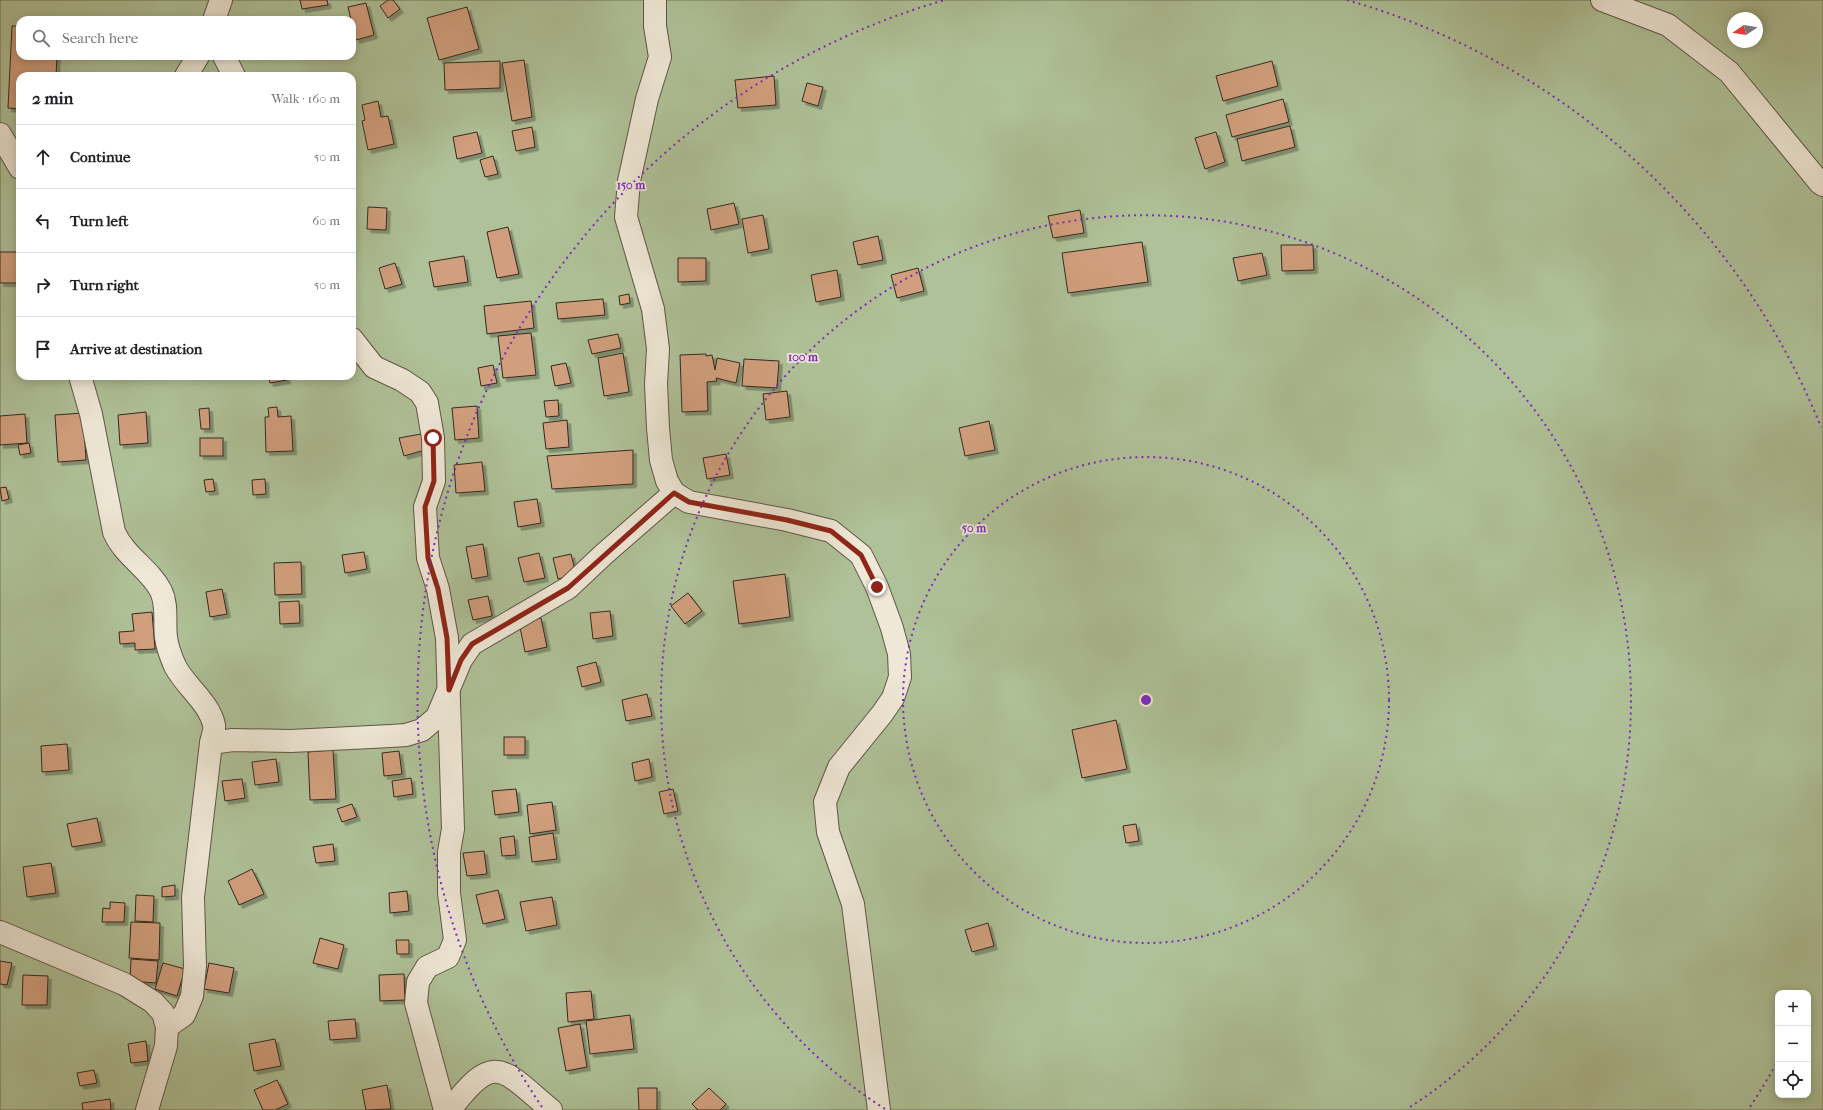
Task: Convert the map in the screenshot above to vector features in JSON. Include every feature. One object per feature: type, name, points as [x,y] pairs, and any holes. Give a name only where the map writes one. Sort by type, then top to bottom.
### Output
[{"type":"street","points":[[215,16],[221,0]]},
{"type":"street","points":[[656,0],[655,26],[660,57],[647,99],[629,181],[626,217],[653,309],[658,349],[656,384],[660,460],[667,481],[674,493],[689,502],[787,520],[831,531],[861,555],[877,587],[892,628],[899,654],[900,677],[893,698],[839,767],[825,802],[828,832],[853,904],[879,1110]]},
{"type":"street","points":[[1602,0],[1668,25],[1728,72],[1823,185]]},
{"type":"street","points":[[188,72],[196,60]]},
{"type":"street","points":[[226,60],[232,72]]},
{"type":"street","points":[[0,134],[16,161]]},
{"type":"street","points":[[356,344],[374,367],[402,380],[420,392],[428,403],[433,438],[434,481],[425,507],[428,558],[438,589],[447,638],[453,829],[450,852],[449,892],[455,940],[448,957],[427,967],[418,982],[416,1002],[445,1110]]},
{"type":"street","points":[[81,380],[91,414],[114,532],[119,545],[156,583],[162,592],[165,606],[166,637],[171,656],[176,668],[207,711],[214,726],[193,897],[195,966],[192,996],[184,1015],[167,1027]]},
{"type":"street","points":[[211,743],[232,740],[291,741],[406,735],[422,730],[437,717],[461,660],[472,644],[568,588],[674,493]]},
{"type":"street","points":[[0,932],[124,984],[153,1002],[163,1013],[167,1027],[165,1052],[147,1110]]},
{"type":"street","points":[[450,1110],[467,1087],[477,1079],[487,1072],[499,1071],[511,1076],[551,1110]]},
{"type":"green space","points":[[0,0],[1823,0],[1823,1110],[0,1110]]},
{"type":"building","points":[[300,0],[327,0],[328,5],[302,9]]},
{"type":"building","points":[[388,0],[393,0],[400,9],[388,18],[380,6]]},
{"type":"building","points":[[366,3],[374,35],[356,40],[356,16],[350,16],[348,7]]},
{"type":"building","points":[[467,7],[479,49],[439,60],[427,18]]},
{"type":"building","points":[[12,26],[16,26],[16,60],[57,60],[56,72],[16,72],[16,109],[8,108]]},
{"type":"building","points":[[524,60],[532,117],[512,121],[502,63]]},
{"type":"building","points":[[500,61],[500,88],[445,90],[444,63]]},
{"type":"building","points":[[1272,61],[1278,86],[1223,101],[1216,76]]},
{"type":"building","points":[[774,76],[776,105],[738,108],[735,80]]},
{"type":"building","points":[[807,83],[823,87],[818,106],[802,101]]},
{"type":"building","points":[[1283,99],[1289,122],[1232,137],[1226,115]]},
{"type":"building","points":[[378,101],[381,117],[388,116],[394,144],[368,150],[362,121],[365,120],[362,105]]},
{"type":"building","points":[[1290,126],[1295,147],[1242,161],[1237,139]]},
{"type":"building","points":[[532,127],[535,147],[516,151],[512,131]]},
{"type":"building","points":[[477,132],[482,153],[457,159],[453,137]]},
{"type":"building","points":[[1216,132],[1225,162],[1205,169],[1195,138]]},
{"type":"building","points":[[493,156],[498,174],[485,177],[480,160]]},
{"type":"building","points":[[734,203],[739,224],[711,230],[707,209]]},
{"type":"building","points":[[368,207],[387,208],[386,230],[367,229]]},
{"type":"building","points":[[1080,210],[1084,233],[1053,238],[1048,216]]},
{"type":"building","points":[[763,215],[769,249],[748,253],[742,219]]},
{"type":"building","points":[[508,227],[519,274],[497,278],[487,232]]},
{"type":"building","points":[[878,236],[883,260],[858,265],[853,242]]},
{"type":"building","points":[[1142,242],[1148,282],[1068,293],[1062,253]]},
{"type":"building","points":[[1281,245],[1313,245],[1314,270],[1282,271]]},
{"type":"building","points":[[0,252],[16,252],[16,283],[0,283]]},
{"type":"building","points":[[1262,253],[1267,275],[1238,281],[1233,258]]},
{"type":"building","points":[[464,256],[468,282],[434,287],[429,262]]},
{"type":"building","points":[[678,258],[706,258],[706,281],[678,282]]},
{"type":"building","points":[[395,263],[402,284],[385,289],[379,268]]},
{"type":"building","points":[[918,268],[924,291],[897,298],[891,275]]},
{"type":"building","points":[[837,270],[841,297],[816,302],[811,275]]},
{"type":"building","points":[[629,294],[630,303],[620,305],[619,296]]},
{"type":"building","points":[[603,299],[605,315],[558,319],[556,303]]},
{"type":"building","points":[[531,301],[534,328],[487,334],[484,306]]},
{"type":"building","points":[[531,333],[536,375],[503,378],[498,336]]},
{"type":"building","points":[[618,334],[621,348],[592,354],[588,340]]},
{"type":"building","points":[[623,353],[629,392],[604,396],[598,358]]},
{"type":"building","points":[[706,354],[706,356],[712,355],[715,370],[717,358],[740,363],[736,383],[716,378],[717,381],[707,382],[708,411],[682,412],[680,355]]},
{"type":"building","points":[[744,359],[779,361],[777,388],[742,386]]},
{"type":"building","points":[[566,363],[571,383],[555,386],[551,366]]},
{"type":"building","points":[[493,365],[497,383],[481,386],[478,368]]},
{"type":"building","points":[[269,380],[287,380],[270,383]]},
{"type":"building","points":[[787,391],[790,417],[766,420],[763,394]]},
{"type":"building","points":[[558,400],[559,416],[546,417],[544,401]]},
{"type":"building","points":[[477,406],[479,438],[455,440],[452,408]]},
{"type":"building","points":[[277,407],[278,417],[291,416],[293,451],[266,452],[265,417],[269,417],[268,408]]},
{"type":"building","points":[[209,408],[210,429],[201,429],[199,409]]},
{"type":"building","points":[[146,412],[148,443],[120,445],[118,415]]},
{"type":"building","points":[[83,413],[86,460],[58,462],[55,415]]},
{"type":"building","points":[[25,414],[27,443],[0,445],[0,416]]},
{"type":"building","points":[[567,420],[569,447],[546,449],[543,423]]},
{"type":"building","points":[[989,421],[995,450],[965,456],[959,428]]},
{"type":"building","points":[[421,434],[425,450],[404,456],[399,438]]},
{"type":"building","points":[[200,438],[223,438],[223,456],[200,456]]},
{"type":"building","points":[[29,443],[31,453],[20,455],[18,445]]},
{"type":"building","points":[[633,450],[633,484],[552,489],[547,456]]},
{"type":"building","points":[[726,454],[730,475],[707,479],[703,458]]},
{"type":"building","points":[[482,462],[485,491],[456,493],[454,465]]},
{"type":"building","points":[[213,479],[215,491],[206,492],[204,480]]},
{"type":"building","points":[[265,479],[266,494],[253,495],[252,480]]},
{"type":"building","points":[[6,487],[9,499],[2,501],[0,488]]},
{"type":"building","points":[[537,499],[541,523],[518,527],[514,502]]},
{"type":"building","points":[[483,544],[488,576],[472,579],[466,547]]},
{"type":"building","points":[[364,552],[367,569],[345,573],[342,555]]},
{"type":"building","points":[[539,553],[545,578],[524,582],[518,558]]},
{"type":"building","points":[[571,554],[576,575],[558,579],[553,558]]},
{"type":"building","points":[[301,562],[302,594],[275,595],[274,563]]},
{"type":"building","points":[[785,574],[790,617],[739,624],[733,581]]},
{"type":"building","points":[[222,589],[227,614],[210,617],[206,592]]},
{"type":"building","points":[[688,593],[702,611],[685,624],[671,606]]},
{"type":"building","points":[[488,596],[492,616],[473,620],[468,600]]},
{"type":"building","points":[[299,601],[300,623],[280,624],[279,602]]},
{"type":"building","points":[[610,611],[613,636],[593,639],[590,613]]},
{"type":"building","points":[[152,612],[155,649],[135,650],[135,643],[120,644],[119,632],[134,631],[132,614]]},
{"type":"building","points":[[541,618],[547,647],[525,652],[519,622]]},
{"type":"building","points":[[596,662],[601,682],[582,687],[577,667]]},
{"type":"building","points":[[647,694],[652,716],[626,721],[622,700]]},
{"type":"building","points":[[1116,720],[1127,769],[1082,778],[1072,730]]},
{"type":"building","points":[[504,737],[525,737],[525,755],[504,755]]},
{"type":"building","points":[[67,744],[69,770],[42,772],[41,746]]},
{"type":"building","points":[[333,750],[336,799],[310,800],[308,752]]},
{"type":"building","points":[[399,751],[402,774],[384,776],[382,753]]},
{"type":"building","points":[[276,759],[279,782],[255,785],[252,762]]},
{"type":"building","points":[[649,759],[652,777],[635,781],[632,763]]},
{"type":"building","points":[[411,778],[413,794],[394,797],[392,781]]},
{"type":"building","points":[[242,779],[245,798],[225,801],[222,781]]},
{"type":"building","points":[[516,789],[519,812],[495,815],[492,791]]},
{"type":"building","points":[[673,789],[678,811],[664,814],[659,792]]},
{"type":"building","points":[[552,802],[556,830],[530,834],[527,805]]},
{"type":"building","points":[[352,804],[357,817],[342,822],[337,809]]},
{"type":"building","points":[[97,818],[102,842],[72,847],[67,824]]},
{"type":"building","points":[[1136,824],[1139,841],[1126,843],[1123,826]]},
{"type":"building","points":[[553,833],[557,859],[532,862],[529,837]]},
{"type":"building","points":[[514,836],[516,855],[502,856],[500,838]]},
{"type":"building","points":[[333,844],[335,861],[316,863],[313,847]]},
{"type":"building","points":[[484,851],[487,874],[467,876],[463,853]]},
{"type":"building","points":[[51,863],[56,893],[27,897],[23,867]]},
{"type":"building","points":[[252,869],[264,894],[239,905],[228,881]]},
{"type":"building","points":[[175,885],[175,896],[162,897],[162,887]]},
{"type":"building","points":[[498,890],[505,919],[483,924],[476,895]]},
{"type":"building","points":[[407,891],[409,911],[390,913],[389,893]]},
{"type":"building","points":[[136,895],[154,896],[153,922],[135,921]]},
{"type":"building","points":[[552,897],[557,925],[526,931],[520,902]]},
{"type":"building","points":[[110,902],[125,903],[124,922],[102,922],[103,908],[110,909]]},
{"type":"building","points":[[131,922],[160,923],[159,960],[129,958]]},
{"type":"building","points":[[988,923],[994,946],[972,952],[965,930]]},
{"type":"building","points":[[320,938],[344,945],[338,969],[313,963]]},
{"type":"building","points":[[396,940],[409,940],[409,954],[397,954]]},
{"type":"building","points":[[131,959],[158,961],[156,983],[130,981]]},
{"type":"building","points":[[0,961],[12,963],[7,985],[0,984]]},
{"type":"building","points":[[163,963],[185,969],[177,996],[155,989]]},
{"type":"building","points":[[209,963],[234,968],[229,993],[204,989]]},
{"type":"building","points":[[404,974],[405,1000],[380,1001],[379,975]]},
{"type":"building","points":[[23,975],[48,976],[47,1005],[22,1005]]},
{"type":"building","points":[[591,991],[594,1019],[568,1022],[566,993]]},
{"type":"building","points":[[630,1015],[634,1049],[590,1054],[586,1021]]},
{"type":"building","points":[[355,1019],[357,1038],[330,1040],[328,1021]]},
{"type":"building","points":[[580,1024],[587,1067],[566,1071],[558,1028]]},
{"type":"building","points":[[275,1039],[281,1066],[254,1071],[249,1044]]},
{"type":"building","points":[[146,1041],[148,1061],[131,1063],[128,1044]]},
{"type":"building","points":[[94,1070],[97,1083],[80,1086],[77,1073]]},
{"type":"building","points":[[277,1080],[288,1104],[275,1110],[263,1110],[254,1090]]},
{"type":"building","points":[[387,1085],[391,1109],[366,1110],[362,1090]]},
{"type":"building","points":[[638,1088],[657,1088],[657,1110],[639,1110]]},
{"type":"building","points":[[709,1088],[726,1104],[720,1110],[698,1110],[692,1104]]},
{"type":"building","points":[[110,1099],[111,1110],[83,1110],[82,1103]]},
{"type":"route","points":[[433,438],[434,481],[425,507],[428,558],[438,589],[447,638],[449,690],[461,660],[472,644],[568,588],[603,555],[674,493],[689,502],[787,520],[831,531],[861,555],[877,587]]}]
